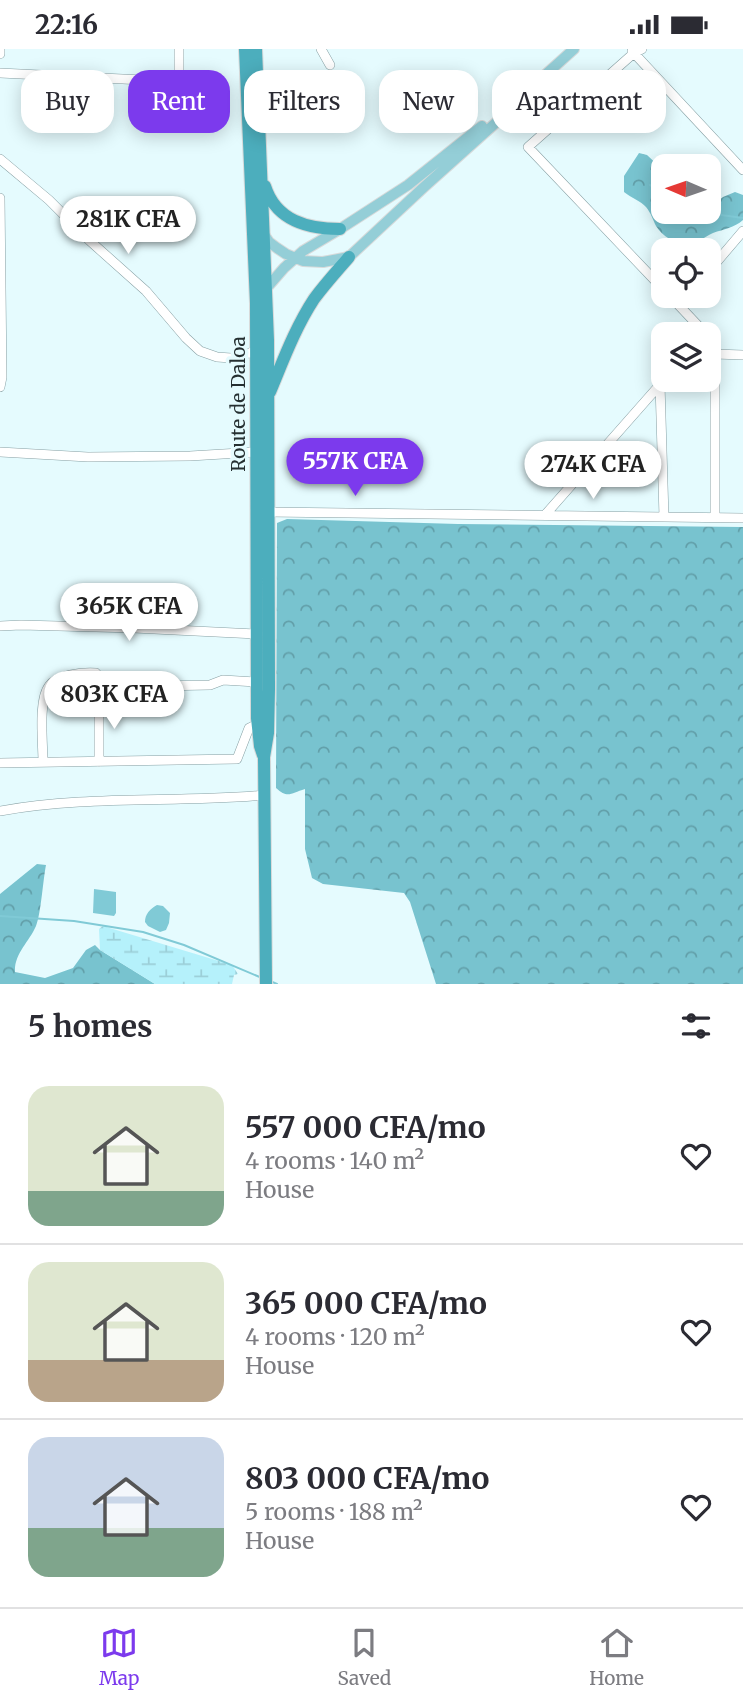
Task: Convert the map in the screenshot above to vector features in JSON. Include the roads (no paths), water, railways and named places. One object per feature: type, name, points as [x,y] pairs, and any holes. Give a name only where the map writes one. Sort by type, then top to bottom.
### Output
[{"type":"highway","name":"Route de Daloa","points":[[245,49],[257,351],[258,724],[264,757]]},
{"type":"highway","name":"Route de Daloa","points":[[256,49],[267,288],[268,725],[264,757]]},
{"type":"highway","points":[[262,177],[268,195],[291,219],[313,227],[341,229]]},
{"type":"highway","points":[[267,399],[288,349],[313,302],[349,257]]},
{"type":"highway","points":[[264,757],[266,984]]},
{"type":"main road","points":[[550,70],[573,49]]},
{"type":"main road","points":[[256,303],[295,258],[408,185],[492,116]]},
{"type":"main road","points":[[253,218],[269,242],[295,258],[323,262],[349,257],[492,126]]},
{"type":"street","points":[[0,73],[175,80],[179,77],[179,49]]},
{"type":"street","points":[[321,49],[330,65]]},
{"type":"street","points":[[651,276],[528,148],[636,50],[743,170]]},
{"type":"street","points":[[0,159],[49,200],[146,291],[186,338],[201,351],[230,358],[257,351]]},
{"type":"street","points":[[0,198],[0,387]]},
{"type":"street","points":[[721,257],[743,231]]},
{"type":"street","points":[[682,308],[694,322]]},
{"type":"street","points":[[721,354],[743,355]]},
{"type":"street","points":[[545,515],[653,392]]},
{"type":"street","points":[[662,392],[664,517]]},
{"type":"street","points":[[715,392],[715,517]]},
{"type":"street","points":[[0,452],[101,457],[257,452]]},
{"type":"street","points":[[268,512],[743,517]]},
{"type":"street","points":[[0,626],[134,628],[258,634]]},
{"type":"street","points":[[43,762],[42,711],[49,686],[68,676],[84,672],[96,673],[107,687]]},
{"type":"street","points":[[99,762],[101,689],[210,685],[223,680],[257,682]]},
{"type":"street","points":[[0,763],[237,759],[249,727],[258,724]]},
{"type":"street","points":[[0,811],[27,806],[100,801],[265,795]]},
{"type":"waterway","points":[[721,215],[743,218]]},
{"type":"waterway","points":[[0,916],[74,921],[143,932],[184,945],[262,978]]},
{"type":"waterway","points":[[270,981],[277,984]]}]
